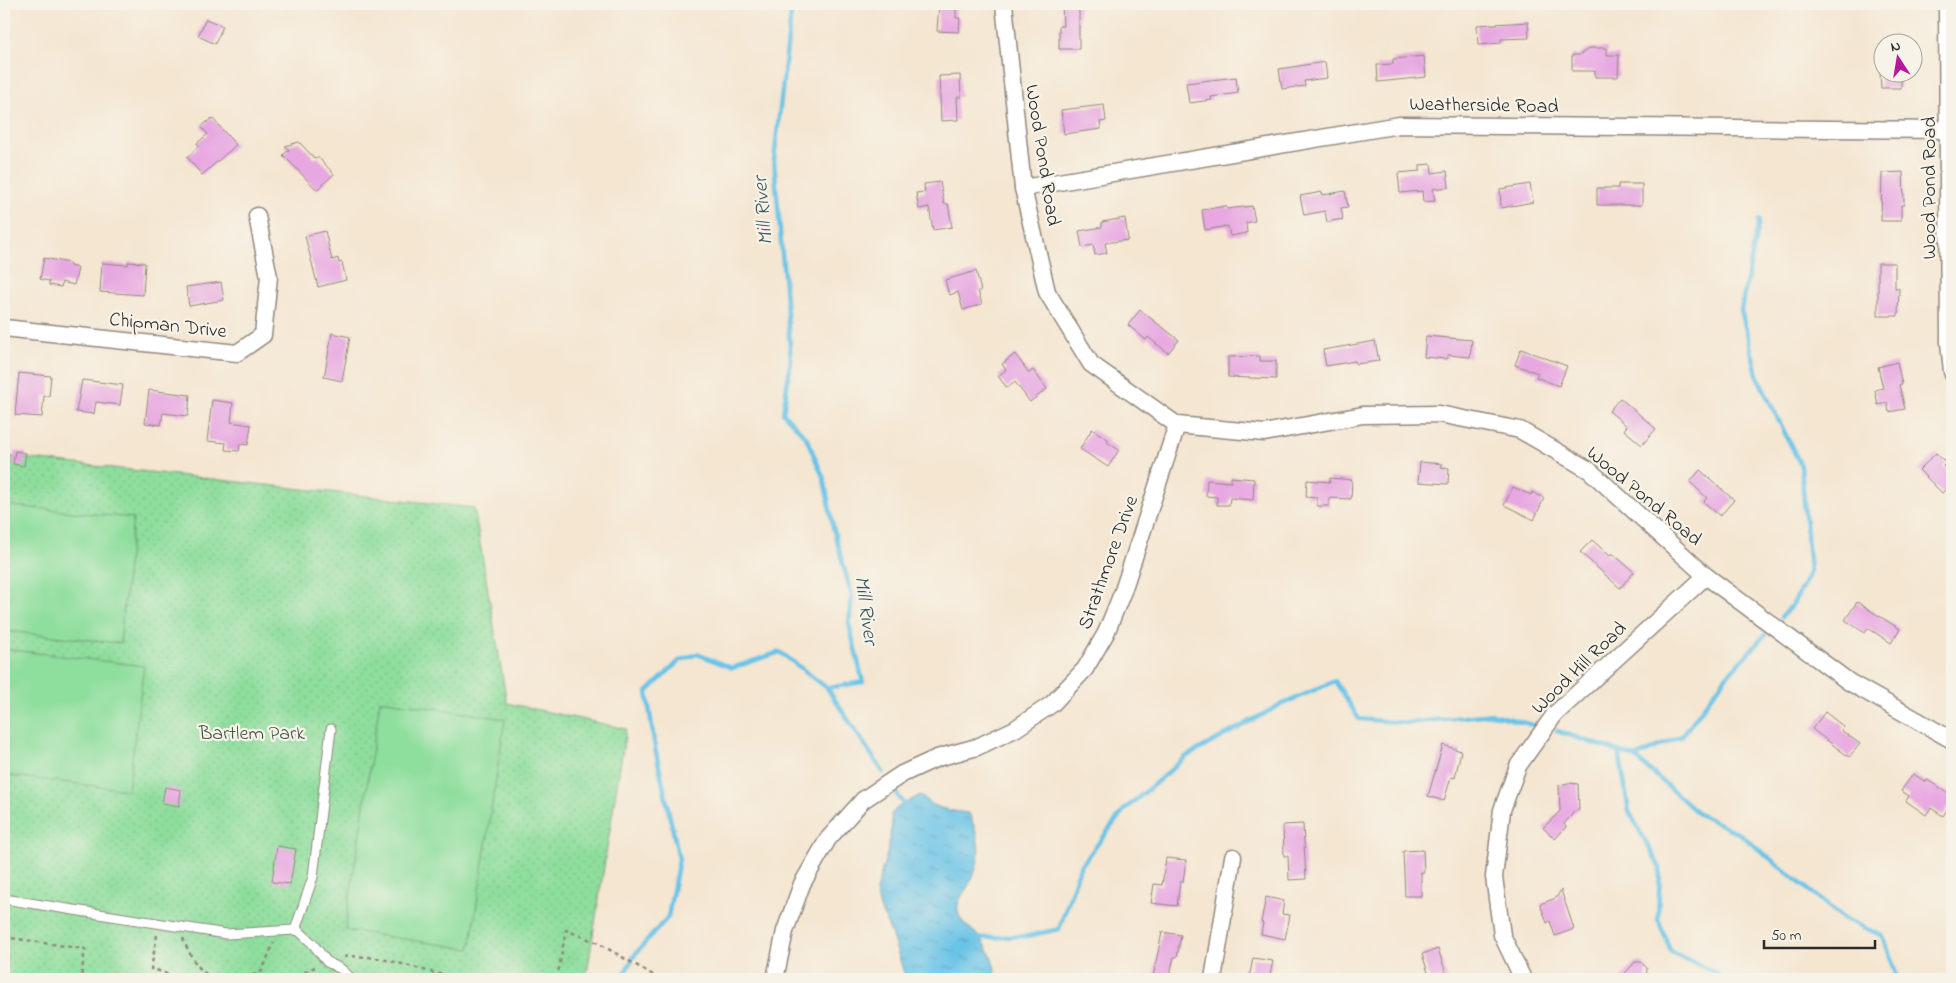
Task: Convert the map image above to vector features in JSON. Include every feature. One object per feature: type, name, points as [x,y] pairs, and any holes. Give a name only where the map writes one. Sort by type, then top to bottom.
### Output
[{"type":"street","name":"Wood Pond Road","points":[[1004,4],[1023,188],[1047,292],[1091,364],[1177,425],[1264,433],[1363,415],[1438,414],[1520,430],[1589,470],[1706,576],[1849,682],[1952,740]]},
{"type":"street","name":"Wood Pond Road","points":[[1948,4],[1949,342],[1952,372]]},
{"type":"street","name":"Weatherside Road","points":[[1023,188],[1400,125],[1949,130]]},
{"type":"street","name":"Chipman Drive","points":[[4,328],[237,353],[263,335],[269,277],[257,216]]},
{"type":"street","name":"Strathmore Drive","points":[[775,979],[785,931],[802,884],[828,839],[863,800],[910,770],[937,758],[977,747],[1016,729],[1052,704],[1085,668],[1106,633],[1123,591],[1177,425]]},
{"type":"street","name":"Wood Hill Road","points":[[1523,979],[1502,935],[1494,876],[1502,810],[1518,766],[1555,714],[1706,576]]},
{"type":"street","points":[[1213,979],[1233,857]]},
{"type":"lane","points":[[295,930],[313,877],[331,729]]},
{"type":"lane","points":[[4,899],[226,934],[295,930],[299,931],[313,944],[327,962],[341,969],[352,979]]},
{"type":"path","points":[[244,979],[262,971],[278,930]]},
{"type":"path","points":[[557,979],[566,930],[584,936],[660,979]]},
{"type":"path","points":[[165,935],[156,935],[151,969],[163,972],[174,979]]},
{"type":"path","points":[[182,936],[190,957],[211,978],[216,979]]},
{"type":"path","points":[[4,938],[85,949],[81,979]]},
{"type":"path","points":[[290,979],[327,962],[346,956],[372,957],[409,967],[470,979]]},
{"type":"green space","name":"Bartlem Park","points":[[4,456],[474,508],[507,703],[626,729],[586,979],[4,979]]},
{"type":"green space","points":[[4,505],[133,518],[120,643],[4,631]]},
{"type":"green space","points":[[4,649],[144,666],[128,790],[4,775]]},
{"type":"green space","points":[[380,700],[505,719],[470,949],[345,930]]},
{"type":"water","points":[[920,795],[937,806],[969,813],[976,832],[979,850],[973,876],[959,901],[958,911],[961,920],[979,936],[988,949],[997,979],[906,979],[891,933],[880,908],[876,891],[888,850],[892,823],[891,814],[897,808]]},
{"type":"building","points":[[939,4],[956,4],[956,18],[960,18],[959,32],[937,31]]},
{"type":"building","points":[[1062,4],[1079,4],[1079,49],[1059,49],[1059,26],[1063,26]]},
{"type":"building","points":[[206,19],[223,26],[215,44],[198,36]]},
{"type":"building","points":[[1528,22],[1529,38],[1501,39],[1501,43],[1478,45],[1477,25]]},
{"type":"building","points":[[1590,48],[1607,48],[1607,55],[1619,55],[1618,77],[1595,77],[1595,71],[1572,71],[1572,55],[1579,55]]},
{"type":"building","points":[[1424,56],[1426,77],[1378,82],[1377,65],[1393,64],[1393,59]]},
{"type":"building","points":[[1325,62],[1327,78],[1304,81],[1305,86],[1282,89],[1279,69]]},
{"type":"building","points":[[960,75],[961,97],[957,97],[958,120],[941,121],[939,76]]},
{"type":"building","points":[[1236,77],[1238,93],[1211,97],[1212,100],[1189,103],[1186,83]]},
{"type":"building","points":[[1881,82],[1901,82],[1901,88],[1881,88]]},
{"type":"building","points":[[1104,105],[1106,121],[1100,122],[1101,129],[1064,134],[1061,110]]},
{"type":"building","points":[[212,118],[236,145],[202,175],[187,157],[199,146],[197,143],[208,134],[201,127]]},
{"type":"building","points":[[299,142],[315,159],[318,157],[334,174],[317,190],[283,155],[289,150],[285,146]]},
{"type":"building","points":[[1431,164],[1432,173],[1447,171],[1449,187],[1433,189],[1435,201],[1423,202],[1422,191],[1400,193],[1398,173],[1420,171],[1420,165]]},
{"type":"building","points":[[1903,172],[1904,205],[1901,205],[1901,221],[1881,221],[1882,173]]},
{"type":"building","points":[[940,182],[944,204],[948,204],[952,227],[933,230],[929,207],[919,209],[916,193],[925,192],[924,184]]},
{"type":"building","points":[[1530,184],[1533,202],[1501,208],[1500,189]]},
{"type":"building","points":[[1618,184],[1642,184],[1642,205],[1597,205],[1597,188],[1618,188]]},
{"type":"building","points":[[1345,191],[1348,207],[1341,208],[1343,219],[1327,222],[1325,211],[1304,215],[1300,196],[1322,192],[1323,195]]},
{"type":"building","points":[[1226,206],[1227,209],[1252,206],[1255,221],[1246,223],[1247,233],[1230,236],[1228,226],[1205,230],[1202,210]]},
{"type":"building","points":[[1125,218],[1128,240],[1105,243],[1107,253],[1095,255],[1093,245],[1082,247],[1079,231],[1102,227],[1102,222]]},
{"type":"building","points":[[325,231],[332,260],[338,258],[339,263],[342,262],[346,280],[318,287],[305,236]]},
{"type":"building","points":[[44,258],[69,263],[70,266],[78,268],[74,285],[62,282],[61,287],[49,285],[49,281],[40,279]]},
{"type":"building","points":[[128,262],[145,263],[143,295],[100,292],[102,263],[128,265]]},
{"type":"building","points":[[1878,263],[1895,263],[1895,288],[1899,288],[1898,316],[1878,316]]},
{"type":"building","points":[[976,271],[981,291],[978,291],[982,304],[963,310],[958,292],[949,295],[945,280]]},
{"type":"building","points":[[221,282],[224,300],[189,306],[186,287]]},
{"type":"building","points":[[1140,310],[1179,340],[1168,353],[1148,337],[1146,340],[1128,325]]},
{"type":"building","points":[[332,333],[350,337],[342,381],[324,377]]},
{"type":"building","points":[[1426,336],[1472,340],[1470,357],[1448,355],[1447,359],[1424,357]]},
{"type":"building","points":[[1375,341],[1379,361],[1356,364],[1355,361],[1326,366],[1323,350]]},
{"type":"building","points":[[1521,349],[1567,366],[1559,386],[1536,377],[1538,373],[1515,365]]},
{"type":"building","points":[[1015,354],[1029,373],[1033,370],[1047,389],[1030,402],[1015,382],[1007,388],[998,376],[1006,370],[1002,364]]},
{"type":"building","points":[[1260,356],[1260,361],[1276,361],[1276,379],[1228,377],[1228,357]]},
{"type":"building","points":[[1897,362],[1902,384],[1899,385],[1905,409],[1889,412],[1887,403],[1878,405],[1875,390],[1883,388],[1878,367]]},
{"type":"building","points":[[19,373],[51,376],[49,396],[44,396],[42,417],[15,415]]},
{"type":"building","points":[[82,380],[123,385],[120,405],[96,402],[94,414],[76,412]]},
{"type":"building","points":[[149,390],[190,395],[188,416],[163,413],[161,425],[145,423]]},
{"type":"building","points":[[1620,398],[1656,429],[1642,445],[1624,430],[1627,426],[1609,411]]},
{"type":"building","points":[[212,400],[233,403],[231,422],[251,425],[248,445],[240,444],[239,451],[225,450],[226,443],[207,441]]},
{"type":"building","points":[[1092,429],[1109,440],[1107,442],[1119,450],[1108,467],[1080,449]]},
{"type":"building","points":[[15,451],[26,453],[24,466],[13,464]]},
{"type":"building","points":[[1936,453],[1946,463],[1943,466],[1952,475],[1952,483],[1942,493],[1919,470]]},
{"type":"building","points":[[1420,462],[1442,464],[1441,467],[1449,468],[1448,484],[1418,482]]},
{"type":"building","points":[[1700,470],[1734,500],[1720,516],[1706,504],[1704,501],[1707,498],[1690,482]]},
{"type":"building","points":[[1231,477],[1254,479],[1253,500],[1230,498],[1229,505],[1217,505],[1217,497],[1206,496],[1207,480],[1231,482]]},
{"type":"building","points":[[1330,478],[1352,480],[1351,499],[1329,498],[1329,506],[1317,506],[1317,498],[1306,497],[1307,480],[1330,482]]},
{"type":"building","points":[[1513,487],[1531,495],[1532,492],[1544,498],[1534,520],[1504,505]]},
{"type":"building","points":[[1592,540],[1610,556],[1612,553],[1634,572],[1620,588],[1580,552]]},
{"type":"building","points":[[1857,602],[1900,629],[1891,643],[1868,628],[1865,633],[1845,620]]},
{"type":"building","points":[[1825,712],[1844,727],[1841,730],[1860,744],[1849,757],[1812,729]]},
{"type":"building","points":[[1443,745],[1461,751],[1455,778],[1451,777],[1444,801],[1428,796]]},
{"type":"building","points":[[1913,774],[1952,795],[1952,802],[1943,816],[1931,808],[1926,815],[1906,801],[1909,796],[1901,791]]},
{"type":"building","points":[[1578,784],[1579,810],[1575,811],[1564,824],[1566,827],[1555,839],[1543,828],[1560,811],[1559,785]]},
{"type":"building","points":[[165,787],[181,790],[179,806],[162,803]]},
{"type":"building","points":[[1303,824],[1306,879],[1289,880],[1288,856],[1284,856],[1283,825]]},
{"type":"building","points":[[277,846],[296,849],[290,884],[272,882]]},
{"type":"building","points":[[1423,850],[1424,872],[1421,872],[1421,896],[1405,896],[1403,851]]},
{"type":"building","points":[[1166,858],[1186,860],[1183,882],[1180,882],[1177,906],[1151,903],[1154,884],[1162,885]]},
{"type":"building","points":[[1561,890],[1574,929],[1555,936],[1550,921],[1547,923],[1540,904],[1556,898]]},
{"type":"building","points":[[1266,897],[1284,901],[1282,914],[1290,915],[1285,939],[1261,934],[1263,923],[1261,922]]},
{"type":"building","points":[[1162,932],[1181,935],[1177,957],[1174,957],[1169,979],[1153,977]]},
{"type":"building","points":[[1438,949],[1448,979],[1430,979],[1422,954]]},
{"type":"building","points":[[1253,958],[1273,961],[1269,979],[1249,979]]},
{"type":"building","points":[[1635,962],[1641,962],[1647,968],[1646,979],[1620,979]]},
{"type":"waterway","name":"Mill River","points":[[621,979],[636,953],[668,917],[679,859],[655,748],[647,692],[679,661],[697,654],[732,668],[780,652],[827,688],[863,682],[849,624],[852,596],[834,531],[824,479],[806,437],[783,413],[791,359],[774,160],[792,4]]},
{"type":"waterway","points":[[1759,220],[1741,310],[1758,378],[1801,466],[1810,572],[1793,604],[1781,617]]},
{"type":"waterway","points":[[1635,757],[1682,736],[1726,677],[1765,635]]},
{"type":"waterway","points":[[981,938],[1028,936],[1059,929],[1080,867],[1124,810],[1187,756],[1278,706],[1335,681],[1359,719],[1407,723],[1492,714],[1533,725]]},
{"type":"waterway","points":[[827,688],[883,772]]},
{"type":"waterway","points":[[1557,731],[1635,757],[1699,814],[1740,834],[1843,918],[1883,936],[1898,979]]},
{"type":"waterway","points":[[1619,751],[1629,811],[1660,868],[1658,919],[1671,952],[1729,979]]},
{"type":"waterway","points":[[896,793],[904,804]]}]
